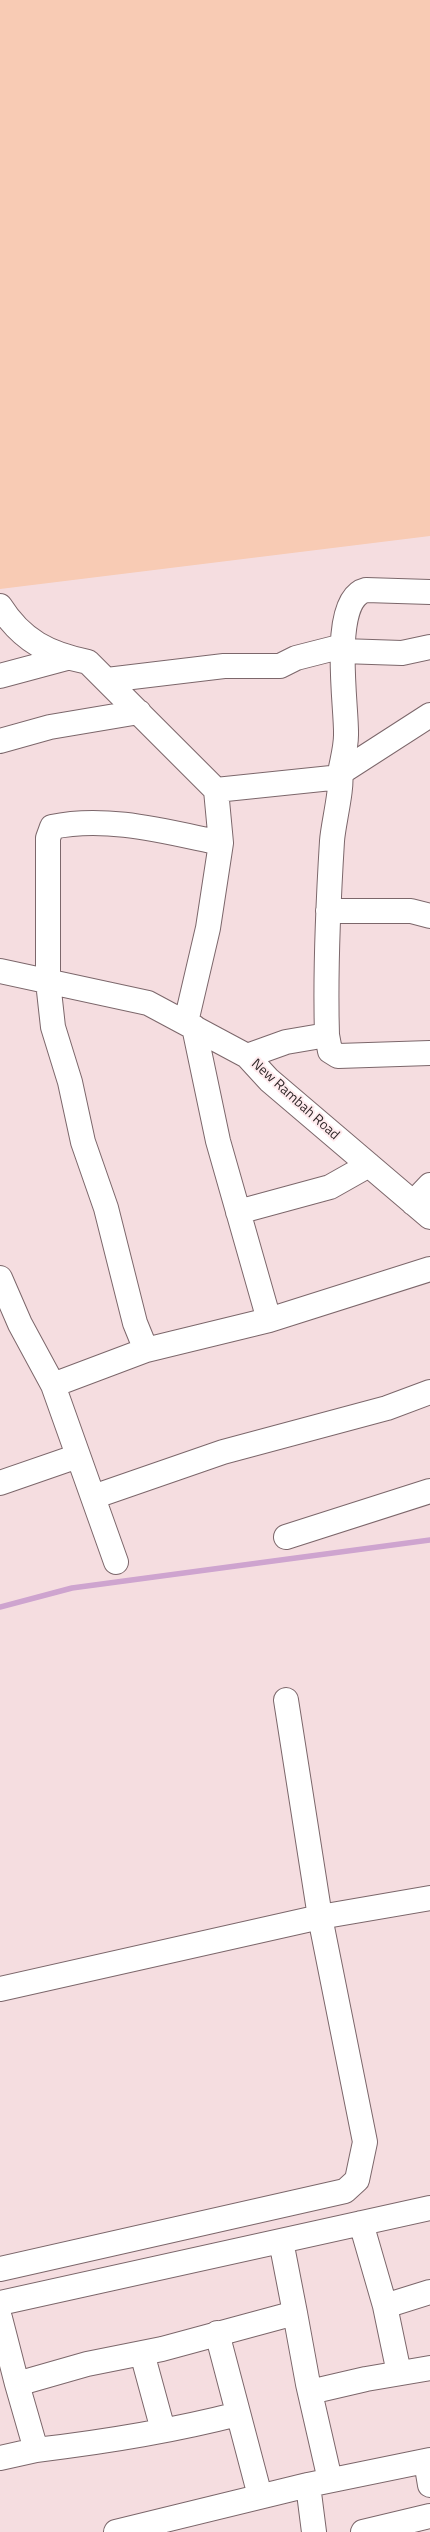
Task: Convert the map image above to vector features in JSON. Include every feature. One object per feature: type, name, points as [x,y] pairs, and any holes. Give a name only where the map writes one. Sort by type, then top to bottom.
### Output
[{"type":"street","points":[[430,592],[360,592],[352,599],[346,620],[343,649],[346,737],[334,822],[325,964],[327,1035],[330,1051],[338,1056],[430,1053]]},
{"type":"street","points":[[0,606],[18,631],[35,643],[67,658],[88,662],[216,790],[221,843],[208,928],[190,1024],[207,1098],[269,1320]]},
{"type":"street","points":[[106,680],[224,666],[280,666],[296,658],[343,649],[402,653],[430,647]]},
{"type":"street","points":[[0,676],[67,658]]},
{"type":"street","points":[[0,741],[50,727],[139,712]]},
{"type":"street","points":[[216,790],[340,775],[430,715]]},
{"type":"street","points":[[146,1350],[135,1323],[106,1208],[83,1142],[70,1082],[53,1026],[48,982],[48,838],[52,827],[65,824],[106,823],[221,843]]},
{"type":"street","points":[[328,911],[421,913],[430,896]]},
{"type":"street","name":"New Rambah Road","points":[[0,971],[148,1003],[247,1056],[269,1080],[422,1210]]},
{"type":"street","points":[[247,1056],[286,1042],[327,1035]]},
{"type":"street","points":[[238,1212],[330,1187],[369,1165]]},
{"type":"street","points":[[422,1210],[430,1185]]},
{"type":"street","points":[[52,1385],[146,1350],[269,1320],[430,1269]]},
{"type":"street","points":[[0,1278],[10,1327],[52,1385],[116,1562]]},
{"type":"street","points":[[93,1497],[223,1452],[387,1408],[430,1392]]},
{"type":"street","points":[[0,1483],[78,1456]]},
{"type":"street","points":[[286,1537],[430,1491]]},
{"type":"street","points":[[0,2269],[345,2191],[357,2180],[365,2142],[320,1917],[286,1700]]},
{"type":"street","points":[[0,1989],[320,1917],[430,1898]]},
{"type":"street","points":[[0,2303],[430,2208]]},
{"type":"street","points":[[361,2224],[385,2306],[399,2373]]},
{"type":"street","points":[[281,2241],[310,2392],[319,2483],[314,2532]]},
{"type":"street","points":[[385,2306],[430,2292]]},
{"type":"street","points":[[17,2384],[87,2364],[142,2353],[295,2313]]},
{"type":"street","points":[[0,2318],[36,2450]]},
{"type":"street","points":[[218,2333],[260,2496]]},
{"type":"street","points":[[142,2353],[163,2430]]},
{"type":"street","points":[[310,2392],[430,2368]]},
{"type":"street","points":[[0,2458],[36,2450],[107,2441],[238,2414]]},
{"type":"street","points":[[116,2532],[187,2523],[260,2496],[428,2460],[430,2486]]},
{"type":"street","points":[[363,2532],[430,2516]]},
{"type":"shaded area","points":[[0,0],[430,0],[430,536],[0,589]]},
{"type":"waterway","points":[[0,1607],[72,1588],[430,1540]]}]
